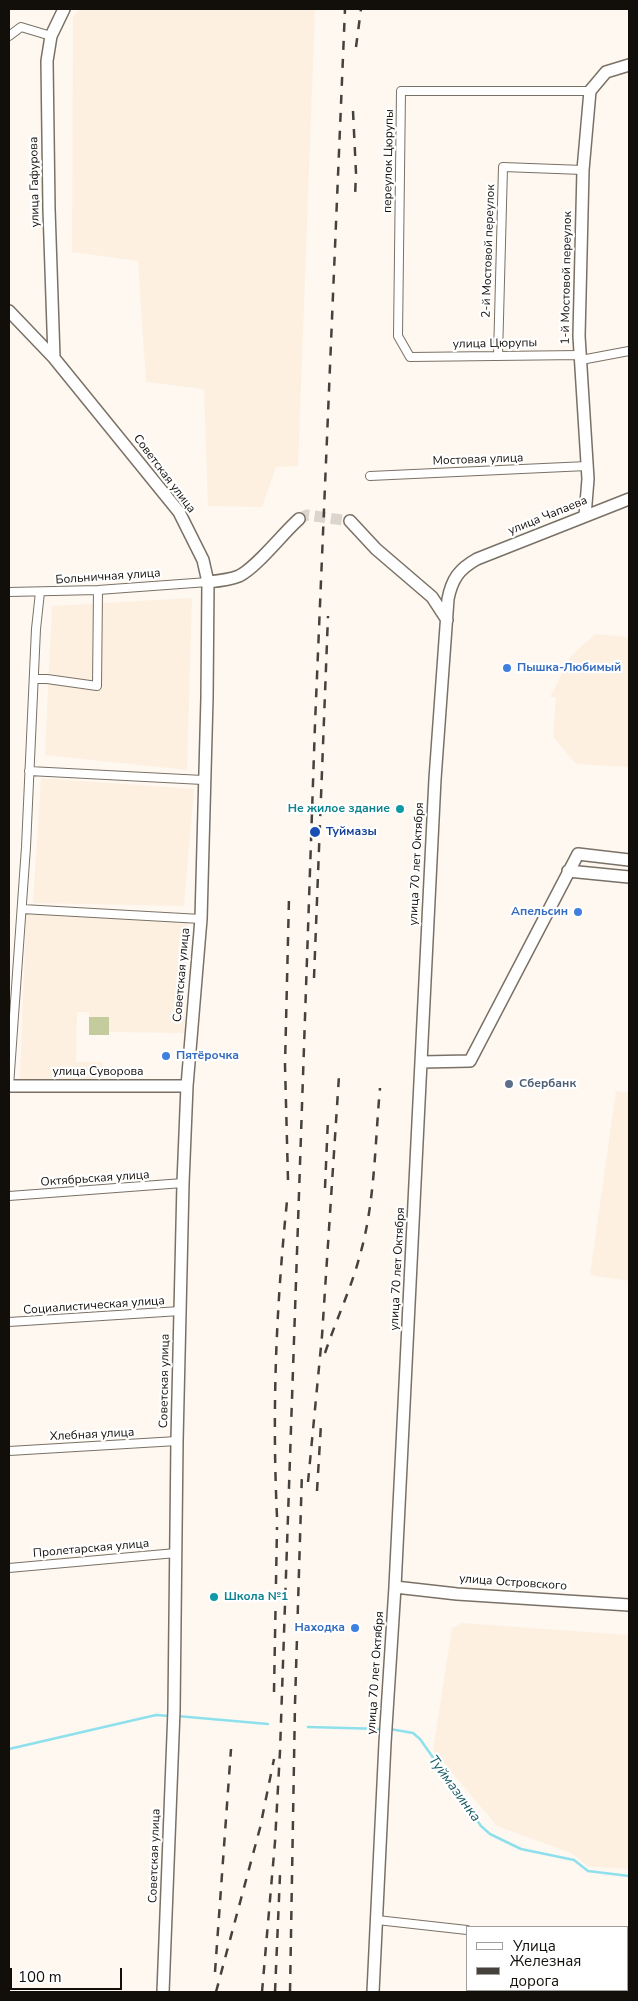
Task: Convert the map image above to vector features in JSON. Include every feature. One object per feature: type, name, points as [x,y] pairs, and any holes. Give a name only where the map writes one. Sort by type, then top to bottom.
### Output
[{"type":"street","name":"улица Гафурова","points":[[54,358],[47,61],[51,36],[64,9]]},
{"type":"street","points":[[9,36],[21,27],[51,36]]},
{"type":"street","points":[[590,91],[606,72],[629,65]]},
{"type":"street","name":"1-й Мостовой переулок","points":[[584,516],[588,466],[580,357],[583,170],[590,91]]},
{"type":"street","name":"переулок Цюрупы","points":[[410,357],[398,336],[401,92],[590,91]]},
{"type":"street","name":"2-й Мостовой переулок","points":[[498,356],[503,167],[583,170]]},
{"type":"street","name":"Советская улица","points":[[9,311],[54,358],[179,512],[204,560],[208,582],[201,919],[188,1086],[183,1184],[177,1441],[174,1716],[164,1992]]},
{"type":"street","name":"улица Цюрупы","points":[[410,357],[580,357],[629,351]]},
{"type":"street","name":"Мостовая улица","points":[[370,476],[588,466]]},
{"type":"street","name":"улица Чапаева","points":[[477,559],[629,499]]},
{"type":"street","points":[[208,582],[226,580],[240,575],[258,561],[299,519]]},
{"type":"street","points":[[350,521],[376,549],[432,597],[447,620]]},
{"type":"street","name":"улица 70 лет Октября","points":[[373,1992],[435,779],[448,599],[454,578],[463,567],[477,559]]},
{"type":"street","name":"Больничная улица","points":[[9,592],[98,590],[208,582]]},
{"type":"street","points":[[34,679],[97,686],[98,590]]},
{"type":"street","points":[[9,1086],[22,909],[40,592]]},
{"type":"street","points":[[29,771],[204,780]]},
{"type":"street","points":[[422,1062],[470,1061],[578,854],[629,860]]},
{"type":"street","points":[[568,871],[629,877]]},
{"type":"street","points":[[22,909],[201,919]]},
{"type":"street","name":"улица Суворова","points":[[9,1086],[188,1086]]},
{"type":"street","name":"Октябрьская улица","points":[[9,1196],[183,1184]]},
{"type":"street","name":"Социалистическая улица","points":[[9,1322],[180,1311]]},
{"type":"street","name":"Хлебная улица","points":[[9,1451],[177,1441]]},
{"type":"street","name":"Пролетарская улица","points":[[9,1568],[176,1553]]},
{"type":"street","name":"улица Островского","points":[[395,1587],[457,1594],[629,1605]]},
{"type":"street","points":[[377,1920],[466,1930]]},
{"type":"shaded area","points":[[81,9],[315,9],[298,466],[276,467],[262,507],[208,506],[204,389],[146,382],[138,261],[72,252],[73,16]]},
{"type":"shaded area","points":[[192,598],[187,770],[45,755],[52,606]]},
{"type":"shaded area","points":[[595,634],[629,637],[629,767],[576,764],[553,737],[556,697],[550,697],[571,656]]},
{"type":"shaded area","points":[[41,778],[194,789],[184,906],[33,903]]},
{"type":"shaded area","points":[[26,914],[188,920],[184,1033],[109,1032],[109,1017],[89,1017],[89,1012],[77,1012],[76,1062],[103,1062],[103,1081],[20,1081]]},
{"type":"shaded area","points":[[616,1091],[629,1093],[629,1281],[590,1275]]},
{"type":"shaded area","points":[[462,1623],[629,1635],[629,1869],[589,1867],[571,1853],[497,1826],[433,1750],[452,1628]]},
{"type":"green space","points":[[89,1017],[109,1017],[109,1035],[89,1035]]},
{"type":"waterway","name":"Туймазинка","points":[[9,1749],[156,1715],[169,1716]]},
{"type":"waterway","name":"Туймазинка","points":[[177,1716],[268,1724]]},
{"type":"waterway","name":"Туймазинка","points":[[308,1727],[382,1729]]},
{"type":"waterway","name":"Туймазинка","points":[[390,1729],[413,1733],[420,1739],[481,1826],[490,1834],[521,1849],[574,1860],[588,1871],[629,1876]]},
{"type":"tunnel","points":[[299,519],[307,515],[350,521]]},
{"type":"railway","points":[[262,1992],[275,1842],[280,1751],[315,724],[345,9]]},
{"type":"railway","points":[[356,47],[361,9]]},
{"type":"railway","points":[[353,111],[356,173],[355,197]]},
{"type":"railway","points":[[314,978],[328,616]]},
{"type":"railway","points":[[288,1180],[285,1065],[289,898]]},
{"type":"railway","points":[[308,1482],[322,1336],[339,1076]]},
{"type":"railway","points":[[325,1353],[352,1280],[365,1235],[372,1194],[380,1088]]},
{"type":"railway","points":[[325,1188],[328,1118]]},
{"type":"railway","points":[[277,1517],[276,1359],[287,1201]]},
{"type":"railway","points":[[317,1491],[321,1424]]},
{"type":"railway","points":[[290,1992],[295,1704],[302,1472]]},
{"type":"railway","points":[[274,1692],[277,1527]]},
{"type":"railway","points":[[215,1972],[231,1749]]},
{"type":"railway","points":[[216,1992],[260,1828],[274,1759]]},
{"type":"railway","points":[[275,1992],[280,1875]]},
{"type":"place","name":"Пышка-Любимый","points":[[507,668]]},
{"type":"place","name":"Не жилое здание","points":[[400,809]]},
{"type":"place","name":"Туймазы","points":[[315,832]]},
{"type":"place","name":"Апельсин","points":[[578,912]]},
{"type":"place","name":"Пятёрочка","points":[[166,1056]]},
{"type":"place","name":"Сбербанк","points":[[509,1084]]},
{"type":"place","name":"Школа №1","points":[[214,1597]]},
{"type":"place","name":"Находка","points":[[355,1628]]}]
